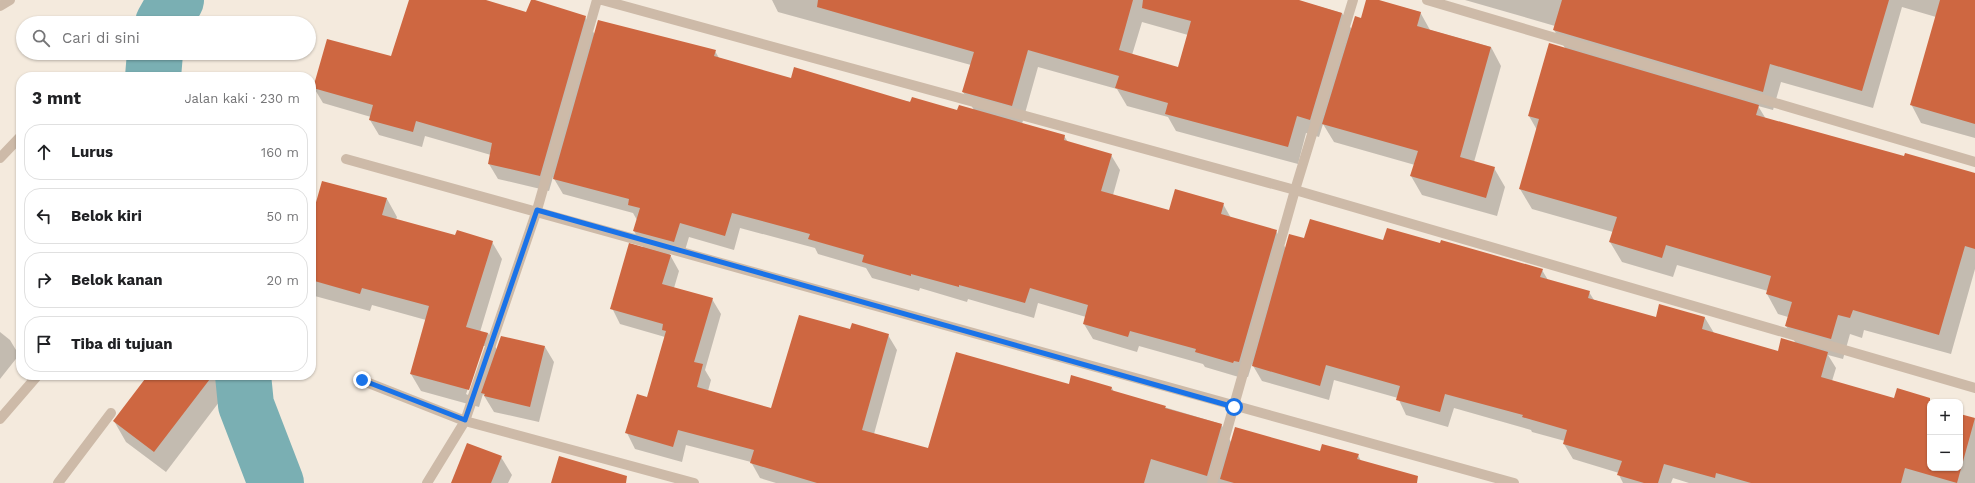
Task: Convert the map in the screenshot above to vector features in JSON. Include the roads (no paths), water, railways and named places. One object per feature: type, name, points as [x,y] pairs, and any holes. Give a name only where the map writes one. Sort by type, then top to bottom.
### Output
[{"type":"street","points":[[0,6],[10,0]]},
{"type":"street","points":[[427,483],[465,420],[537,210],[597,0]]},
{"type":"street","points":[[602,0],[1295,190],[1975,388]]},
{"type":"street","points":[[1212,483],[1295,190],[1353,0]]},
{"type":"street","points":[[1427,0],[1975,162]]},
{"type":"street","points":[[0,158],[16,141]]},
{"type":"street","points":[[346,159],[537,210],[1234,407],[1514,483]]},
{"type":"street","points":[[0,419],[34,380]]},
{"type":"street","points":[[362,380],[465,420],[694,483]]},
{"type":"street","points":[[58,483],[111,413]]},
{"type":"waterway","points":[[167,16],[176,0]]},
{"type":"waterway","points":[[153,72],[154,60]]},
{"type":"waterway","points":[[244,380],[246,405],[276,483]]}]
